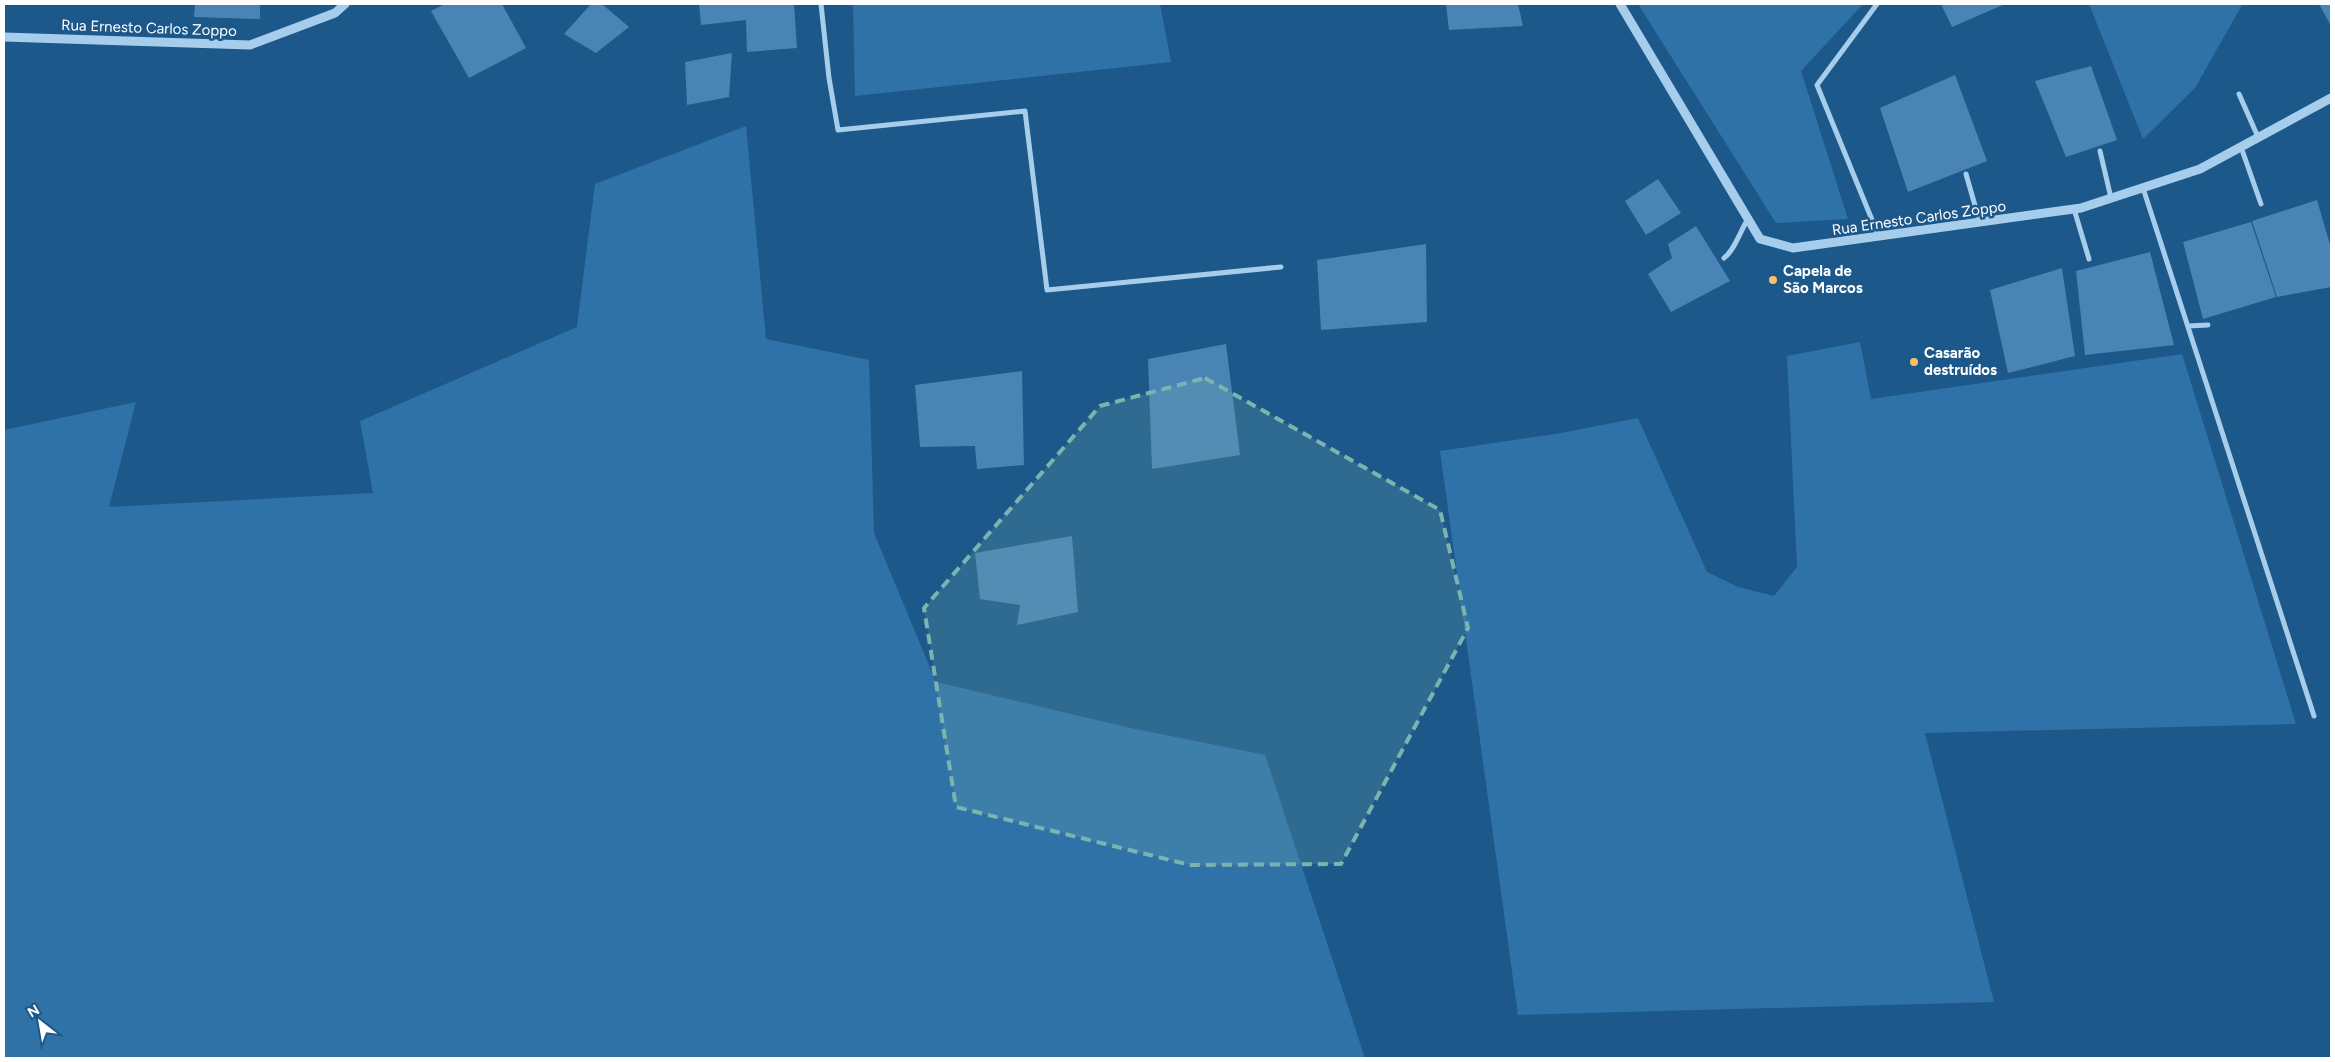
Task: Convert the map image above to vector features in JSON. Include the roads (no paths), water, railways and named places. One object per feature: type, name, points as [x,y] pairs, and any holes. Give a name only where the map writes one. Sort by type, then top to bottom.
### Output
[{"type":"street","name":"Rua Ernesto Carlos Zoppo","points":[[4,37],[250,45],[335,13],[344,4]]},
{"type":"street","points":[[821,4],[828,78],[838,130],[1025,111],[1047,290],[1281,267]]},
{"type":"street","name":"Rua Ernesto Carlos Zoppo","points":[[1620,4],[1760,239],[1793,248],[1879,238],[2074,209],[2200,168],[2331,98]]},
{"type":"street","points":[[1877,4],[1817,85],[1879,238]]},
{"type":"street","points":[[2239,94],[2258,137]]},
{"type":"street","points":[[2241,147],[2261,204]]},
{"type":"street","points":[[2100,150],[2111,198]]},
{"type":"street","points":[[1966,174],[1980,223]]},
{"type":"street","points":[[2143,188],[2314,716]]},
{"type":"street","points":[[2074,209],[2089,259]]},
{"type":"street","points":[[1724,258],[1729,254],[1740,231],[1749,219]]},
{"type":"street","points":[[2188,326],[2208,325]]},
{"type":"place","name":"Capela de São Marcos","points":[[1773,280]]},
{"type":"place","name":"Casarão destruídos","points":[[1914,362]]}]
